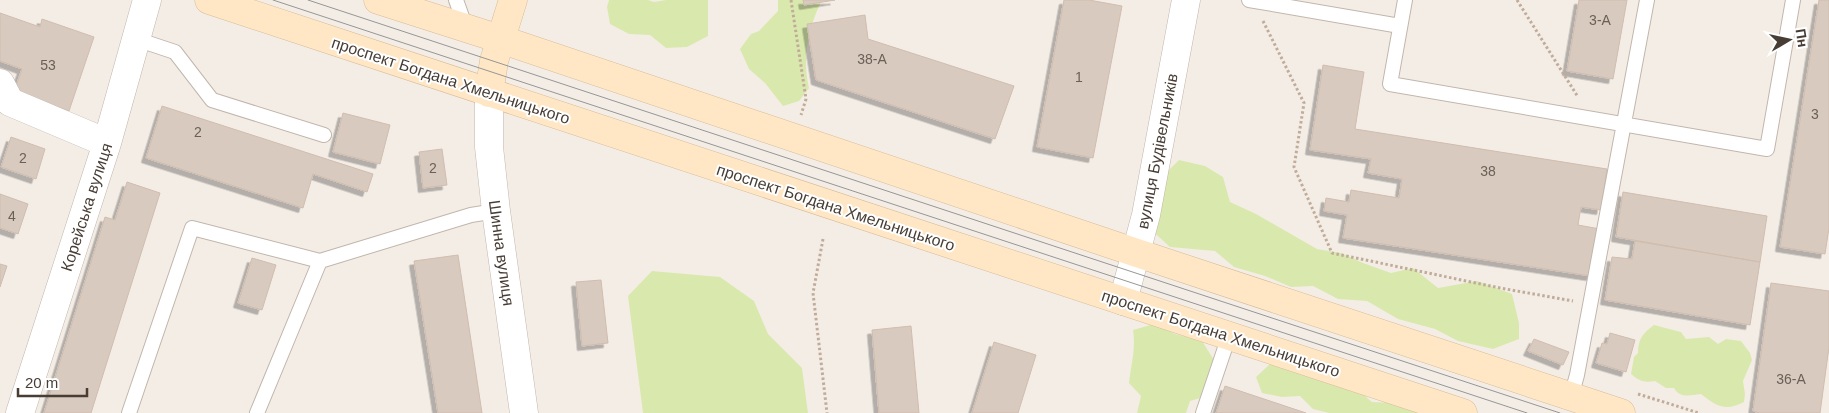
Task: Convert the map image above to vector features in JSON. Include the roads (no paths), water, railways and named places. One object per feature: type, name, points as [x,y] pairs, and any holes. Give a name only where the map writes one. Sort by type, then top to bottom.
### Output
[{"type":"main road","name":"проспект Богдана Хмельницького","points":[[209,0],[1463,413]]},
{"type":"main road","points":[[378,0],[1621,413]]},
{"type":"main road","points":[[489,93],[494,61],[512,0]]},
{"type":"street","name":"Корейська вулиця","points":[[20,413],[106,142],[147,0]]},
{"type":"street","name":"вулиця Будівельників","points":[[1123,301],[1148,206],[1186,0]]},
{"type":"street","points":[[0,83],[10,102],[106,142]]},
{"type":"street","name":"Шинна вулиця","points":[[489,93],[490,147],[496,210],[524,413]]},
{"type":"lane","points":[[456,0],[466,28]]},
{"type":"lane","points":[[1251,0],[1400,26]]},
{"type":"lane","points":[[1405,0],[1390,84],[1767,149],[1793,0]]},
{"type":"lane","points":[[1571,396],[1591,304],[1648,0]]},
{"type":"lane","points":[[136,39],[175,52],[212,100],[324,135]]},
{"type":"lane","points":[[129,413],[192,228],[320,261],[471,215],[496,210]]},
{"type":"lane","points":[[257,413],[320,261]]},
{"type":"lane","points":[[1203,413],[1229,336]]},
{"type":"tram line","points":[[273,0],[1527,413]]},
{"type":"tram line","points":[[308,0],[1560,413]]}]
